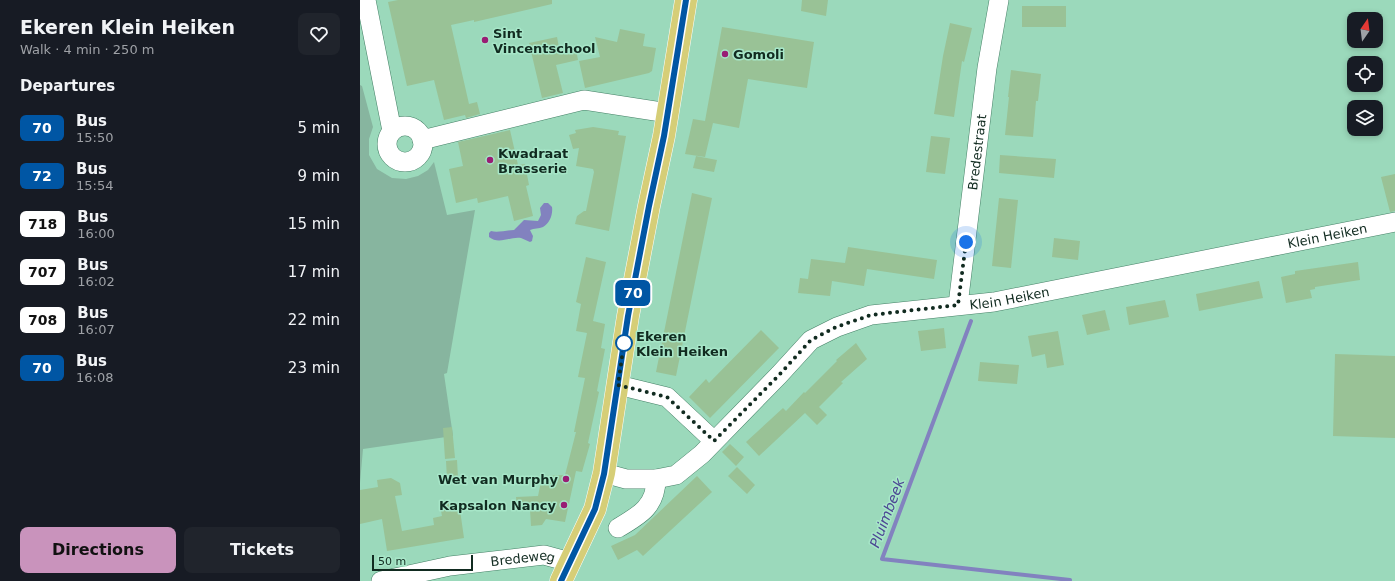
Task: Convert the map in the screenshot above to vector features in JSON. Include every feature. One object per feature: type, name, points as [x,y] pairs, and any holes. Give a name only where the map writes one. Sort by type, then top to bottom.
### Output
[{"type":"main road","points":[[566,572],[595,509],[604,474],[629,310],[668,113],[686,0]]},
{"type":"street","points":[[366,0],[392,131]]},
{"type":"street","name":"Bredestraat","points":[[958,305],[987,68],[999,0]]},
{"type":"street","points":[[422,140],[584,100],[668,113]]},
{"type":"street","points":[[402,126],[407,126],[417,131],[422,140],[423,146],[417,157],[412,161],[406,162],[394,158],[390,154],[387,148],[387,142],[392,131],[402,126]]},
{"type":"street","name":"Klein Heiken","points":[[604,474],[626,479],[656,479],[676,475],[702,454],[811,340],[836,327],[871,315],[994,302],[1395,222]]},
{"type":"street","points":[[618,385],[667,397],[714,441]]},
{"type":"street","points":[[618,528],[634,519],[652,502],[656,490],[656,479]]},
{"type":"street","name":"Bredeweg","points":[[381,581],[450,566],[544,555],[566,572]]},
{"type":"green space","points":[[360,85],[362,86],[373,127],[369,139],[369,155],[377,169],[392,178],[406,179],[418,176],[428,170],[434,162],[447,215],[475,210],[447,373],[444,374],[453,436],[363,449],[360,483]]},
{"type":"water","points":[[544,203],[548,203],[552,207],[552,213],[548,223],[543,227],[530,230],[533,236],[532,241],[530,242],[521,238],[497,240],[489,237],[489,233],[491,231],[496,232],[514,230],[524,220],[538,221],[541,215],[540,208]]},
{"type":"building","points":[[398,0],[552,0],[552,4],[474,22],[474,20],[451,25],[469,104],[477,102],[480,114],[466,118],[465,115],[444,120],[434,80],[407,86],[388,2]]},
{"type":"building","points":[[802,0],[828,0],[826,16],[801,11]]},
{"type":"building","points":[[1022,6],[1066,6],[1066,27],[1022,27]]},
{"type":"building","points":[[950,23],[972,28],[964,62],[962,61],[954,117],[934,114]]},
{"type":"building","points":[[722,27],[814,42],[807,88],[748,79],[739,128],[713,123],[705,157],[685,154],[693,119],[705,121]]},
{"type":"building","points":[[620,29],[645,34],[643,46],[656,48],[652,71],[649,73],[585,88],[579,61],[600,57],[595,37],[617,42]]},
{"type":"building","points":[[557,37],[560,52],[576,49],[578,60],[556,65],[563,93],[542,98],[529,43]]},
{"type":"building","points":[[1011,70],[1041,74],[1038,101],[1036,101],[1033,137],[1005,135]]},
{"type":"building","points":[[593,127],[619,131],[618,135],[626,136],[609,231],[575,224],[577,216],[586,211],[594,172],[593,169],[576,166],[579,148],[573,149],[569,135],[576,133],[575,130]]},
{"type":"building","name":"Kwadraat Brasserie","points":[[510,130],[518,165],[525,164],[529,185],[526,186],[533,216],[514,221],[508,196],[478,203],[477,198],[456,203],[449,169],[463,166],[458,142]]},
{"type":"building","points":[[931,136],[950,138],[945,174],[926,172]]},
{"type":"building","points":[[1000,155],[1056,159],[1054,178],[999,173]]},
{"type":"building","points":[[696,156],[717,160],[714,172],[693,168]]},
{"type":"building","points":[[1395,174],[1395,211],[1390,212],[1381,177]]},
{"type":"building","points":[[692,193],[712,198],[676,376],[656,372]]},
{"type":"building","points":[[999,198],[1018,200],[1011,268],[992,266]]},
{"type":"building","points":[[1054,238],[1080,241],[1078,260],[1052,257]]},
{"type":"building","points":[[848,247],[937,260],[934,279],[867,269],[864,286],[832,281],[830,296],[798,293],[800,278],[808,279],[811,259],[845,263]]},
{"type":"building","points":[[586,257],[606,262],[593,321],[605,324],[601,348],[605,349],[597,391],[599,392],[588,443],[590,444],[582,472],[576,471],[565,522],[546,519],[542,525],[531,526],[530,509],[520,510],[517,506],[516,497],[538,496],[542,476],[565,475],[576,432],[574,432],[585,378],[578,377],[587,333],[576,331],[581,304],[576,302]]},
{"type":"building","points":[[1358,262],[1360,280],[1315,287],[1315,289],[1310,290],[1312,298],[1286,303],[1281,277],[1295,274],[1295,271]]},
{"type":"building","points":[[1259,281],[1263,298],[1199,311],[1196,294]]},
{"type":"building","points":[[1165,300],[1169,317],[1129,325],[1126,307]]},
{"type":"building","points":[[1105,310],[1110,330],[1087,335],[1082,315]]},
{"type":"building","points":[[944,328],[946,348],[921,351],[918,331]]},
{"type":"building","points":[[761,330],[779,348],[710,418],[689,397],[706,379],[709,383]]},
{"type":"building","points":[[1058,331],[1064,365],[1047,368],[1045,354],[1032,357],[1028,336]]},
{"type":"building","points":[[856,343],[867,359],[841,382],[843,383],[819,407],[827,415],[817,425],[805,413],[759,456],[746,442],[783,408],[786,411],[837,361],[836,360]]},
{"type":"building","points":[[1335,354],[1395,356],[1395,438],[1333,436]]},
{"type":"building","points":[[980,362],[1019,365],[1017,384],[978,381]]},
{"type":"building","points":[[452,427],[455,458],[445,459],[443,428]]},
{"type":"building","points":[[730,444],[744,457],[736,466],[722,452]]},
{"type":"building","points":[[457,460],[458,478],[447,479],[446,461]]},
{"type":"building","points":[[737,467],[755,485],[747,494],[728,476]]},
{"type":"building","points":[[697,476],[712,492],[643,556],[637,550],[618,560],[611,546],[635,535]]},
{"type":"building","points":[[391,478],[400,483],[402,495],[395,496],[402,531],[434,525],[433,518],[442,516],[440,505],[455,502],[459,503],[464,538],[387,551],[382,519],[360,524],[360,490],[378,487],[377,480]]},
{"type":"waterway","name":"Pluimbeek","points":[[971,321],[882,559],[1070,580],[1069,581]]},
{"type":"bus line","name":"70","points":[[561,581],[595,509],[604,474],[628,316],[664,136],[686,0]]},
{"type":"place","name":"Sint Vincentschool","points":[[485,40]]},
{"type":"place","name":"Gomoli","points":[[725,54]]},
{"type":"place","name":"Kwadraat Brasserie","points":[[490,160]]},
{"type":"place","name":"Ekeren Klein Heiken","points":[[624,343]]},
{"type":"place","name":"Wet van Murphy","points":[[566,479]]},
{"type":"place","name":"Kapsalon Nancy","points":[[564,505]]},
{"type":"route","points":[[624,343],[618,385],[667,397],[714,441],[811,340],[836,327],[871,315],[958,305],[966,242]]}]
